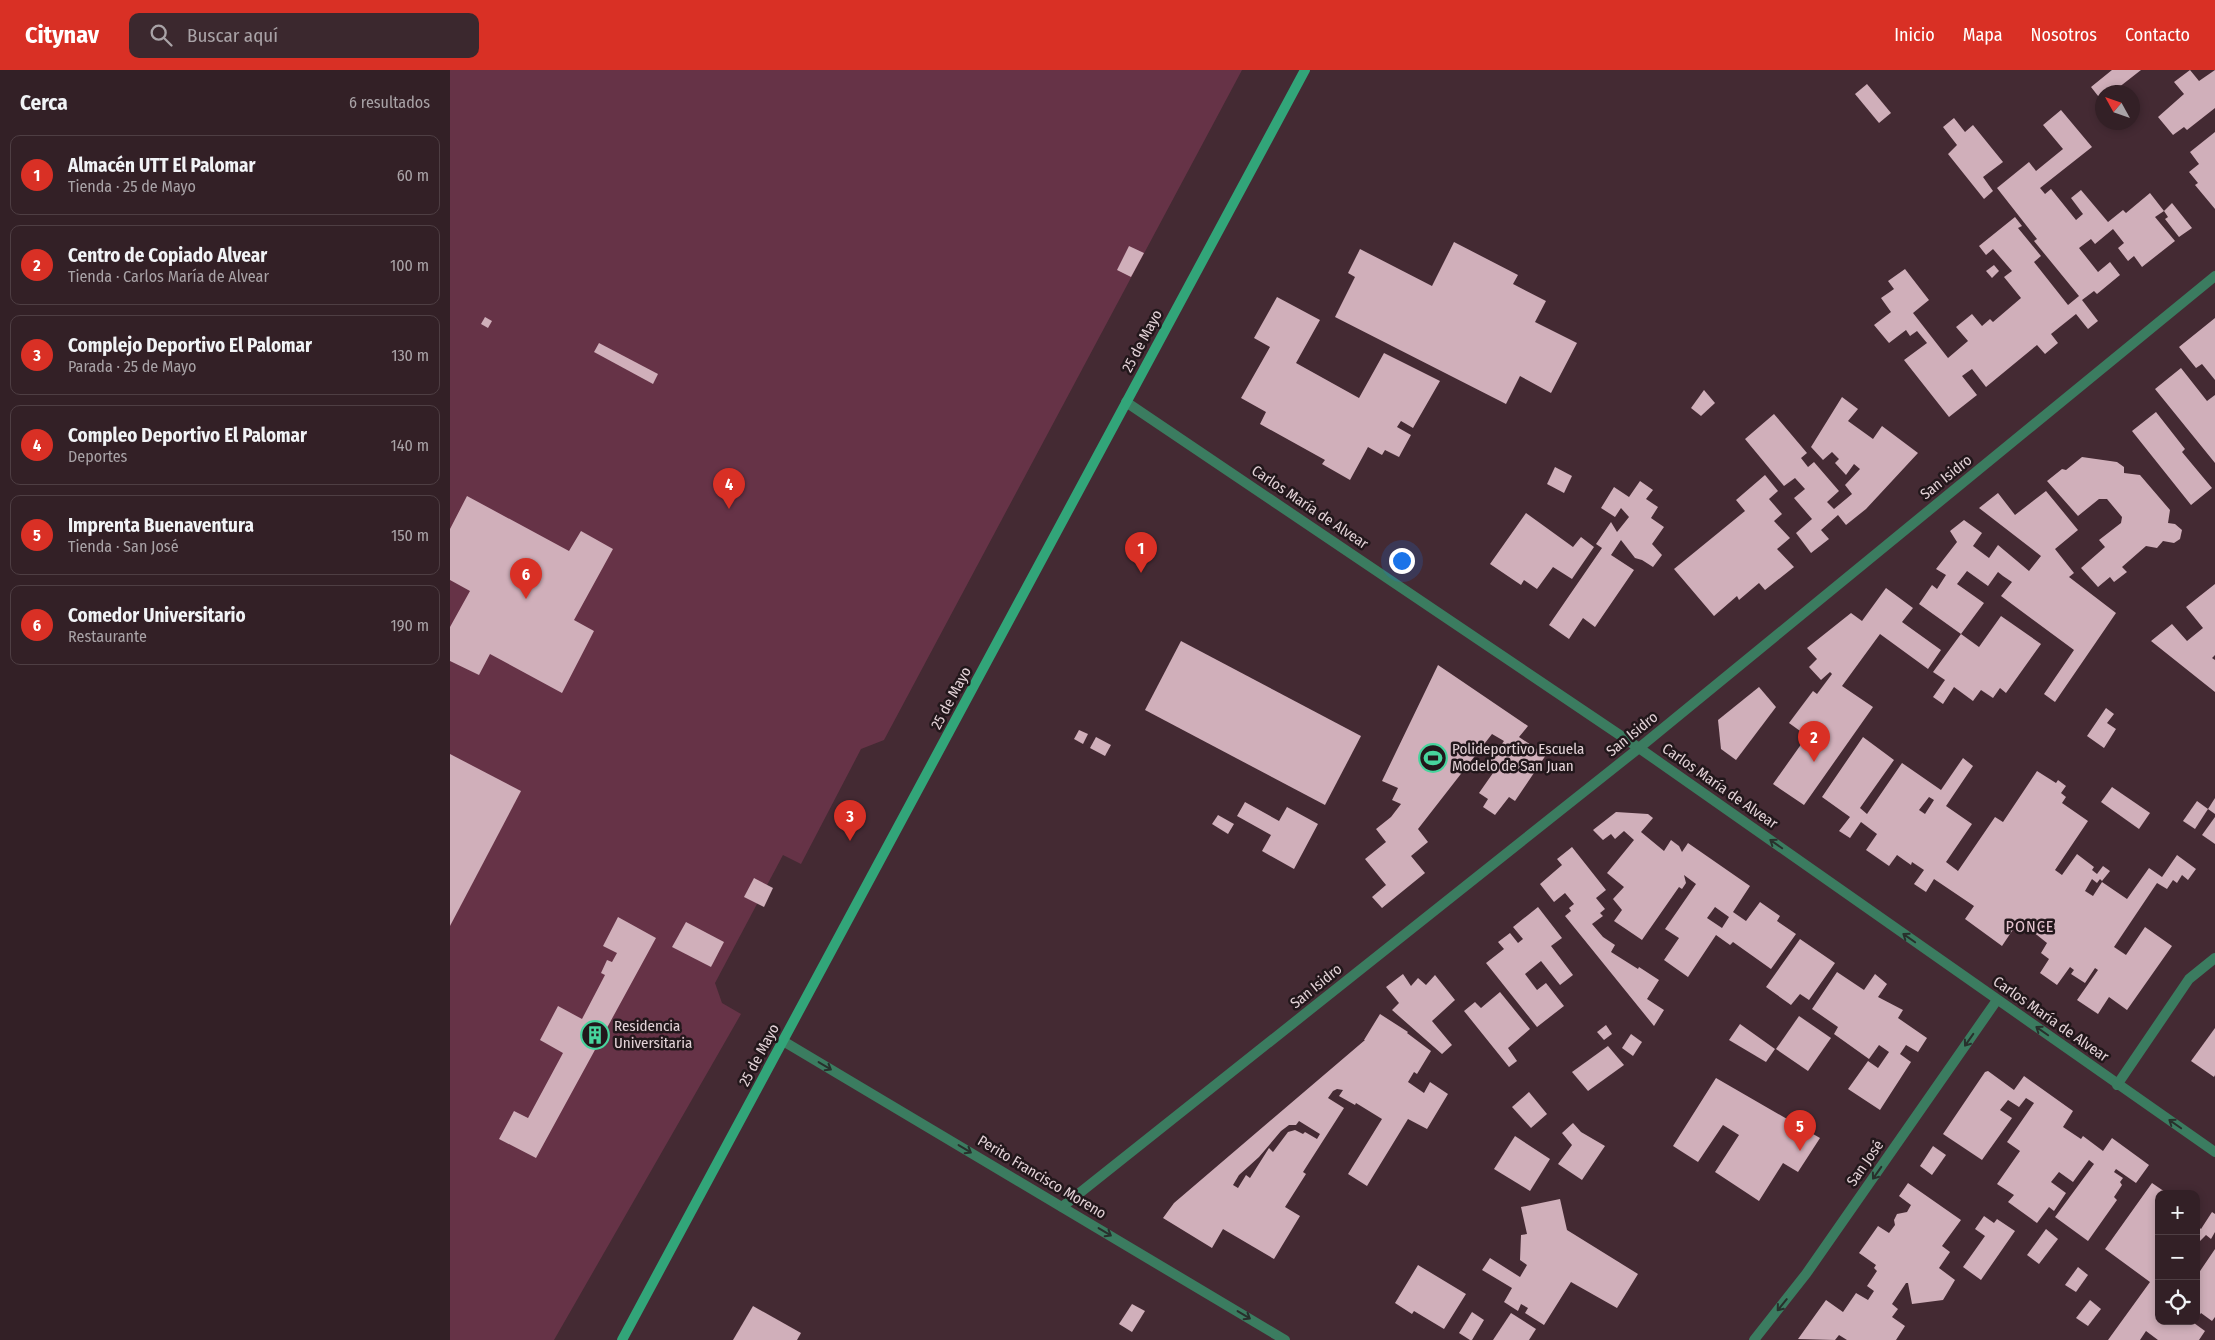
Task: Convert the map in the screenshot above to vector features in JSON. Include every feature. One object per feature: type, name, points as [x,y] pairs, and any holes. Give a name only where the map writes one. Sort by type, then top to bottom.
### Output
[{"type":"street","name":"25 de Mayo","points":[[622,1340],[1304,70]]},
{"type":"street","name":"San Isidro","points":[[1062,1207],[1639,748],[2215,276]]},
{"type":"street","name":"Carlos María de Alvear","points":[[1126,402],[1639,748],[2215,1152]]},
{"type":"street","points":[[2117,1085],[2189,979],[2215,958]]},
{"type":"street","name":"San José","points":[[1754,1340],[1806,1274],[1997,1000]]},
{"type":"street","name":"Perito Francisco Moreno","points":[[783,1041],[1285,1340]]},
{"type":"shaded area","points":[[450,70],[1242,70],[884,740],[861,749],[801,864],[783,855],[715,983],[722,1003],[741,1014],[554,1340],[450,1340]]},
{"type":"building","points":[[2112,70],[2141,70],[2122,85],[2095,85],[2095,92],[2091,87]]},
{"type":"building","points":[[2190,70],[2199,81],[2215,70],[2215,108],[2187,130],[2184,127],[2173,135],[2158,117],[2184,94],[2174,82]]},
{"type":"building","points":[[1867,84],[1891,113],[1879,123],[1855,94]]},
{"type":"building","points":[[2061,110],[2092,147],[2040,188],[2045,194],[2051,189],[2076,220],[2083,214],[2071,198],[2081,190],[2108,222],[2123,210],[2126,213],[2150,193],[2164,211],[2155,217],[2175,241],[2142,267],[2134,256],[2128,261],[2118,248],[2124,243],[2113,229],[2095,244],[2091,239],[2079,248],[2098,272],[2110,262],[2120,275],[2097,294],[2094,291],[2082,300],[2098,321],[2088,329],[2076,314],[2051,334],[2058,343],[2045,354],[2037,345],[1986,387],[1972,369],[1962,376],[1977,395],[1949,417],[1904,360],[1927,343],[1917,331],[1910,336],[1906,330],[1889,343],[1874,325],[1891,312],[1881,298],[1894,289],[1888,281],[1905,269],[1929,300],[1913,313],[1948,358],[1968,341],[1956,327],[1972,314],[1982,326],[1990,319],[1993,322],[2021,298],[2004,277],[2012,271],[1993,249],[1986,255],[1979,246],[2015,217],[2022,226],[2018,228],[2041,256],[2034,262],[2068,305],[2079,296],[2034,241],[2037,239],[1997,188],[2029,162],[2036,171],[2063,149],[2043,125]]},
{"type":"building","points":[[1954,118],[1965,132],[1973,125],[2003,162],[1983,177],[1993,191],[1984,199],[1948,154],[1957,145],[1943,127]]},
{"type":"building","points":[[2215,132],[2215,209],[2195,185],[2198,183],[2189,172],[2199,164],[2190,152]]},
{"type":"building","points":[[2172,203],[2192,228],[2179,237],[2165,219],[2168,217],[2164,211]]},
{"type":"building","points":[[1454,242],[1518,275],[1513,284],[1546,301],[1535,322],[1577,343],[1551,393],[1520,376],[1506,404],[1335,317],[1355,277],[1348,273],[1360,249],[1432,286]]},
{"type":"building","points":[[1129,246],[1144,253],[1131,277],[1117,270]]},
{"type":"building","points":[[1994,265],[1999,271],[1992,278],[1986,271]]},
{"type":"building","points":[[1277,297],[1320,320],[1296,363],[1359,398],[1384,353],[1440,381],[1413,428],[1401,421],[1397,427],[1411,435],[1399,457],[1385,450],[1382,455],[1368,447],[1350,480],[1322,464],[1325,460],[1260,424],[1266,412],[1241,398],[1270,347],[1254,338]]},
{"type":"building","points":[[485,317],[492,321],[488,328],[481,324]]},
{"type":"building","points":[[2215,318],[2215,380],[2202,364],[2196,368],[2179,347]]},
{"type":"building","points":[[599,343],[658,374],[653,384],[594,352]]},
{"type":"building","points":[[2181,368],[2207,401],[2215,395],[2215,463],[2155,389]]},
{"type":"building","points":[[1704,390],[1715,403],[1701,416],[1691,408]]},
{"type":"building","points":[[1842,397],[1858,409],[1848,421],[1873,439],[1882,426],[1918,453],[1866,509],[1846,525],[1838,515],[1821,530],[1829,539],[1811,553],[1796,533],[1812,519],[1794,498],[1805,489],[1795,478],[1784,486],[1745,439],[1774,414],[1807,453],[1801,458],[1808,467],[1814,462],[1839,491],[1827,502],[1834,509],[1852,494],[1845,485],[1860,469],[1854,464],[1846,475],[1835,463],[1839,459],[1832,452],[1823,460],[1811,447]]},
{"type":"building","points":[[2156,412],[2185,449],[2182,452],[2212,488],[2191,505],[2132,431]]},
{"type":"building","points":[[2082,457],[2117,462],[2124,467],[2124,473],[2140,475],[2170,510],[2168,523],[2175,524],[2182,530],[2180,539],[2174,543],[2163,541],[2157,548],[2146,546],[2122,567],[2127,572],[2114,582],[2110,577],[2098,587],[2081,568],[2105,547],[2099,540],[2121,523],[2122,517],[2107,499],[2099,499],[2078,516],[2047,481],[2062,469],[2066,470]]},
{"type":"building","points":[[1555,467],[1572,476],[1564,493],[1547,484]]},
{"type":"building","points":[[1765,475],[1778,491],[1769,499],[1782,514],[1774,521],[1790,538],[1777,549],[1794,567],[1765,590],[1759,583],[1739,600],[1737,596],[1714,616],[1674,569],[1745,511],[1736,500]]},
{"type":"building","points":[[1640,481],[1653,490],[1646,499],[1658,507],[1651,518],[1664,527],[1652,544],[1662,555],[1653,567],[1635,558],[1621,540],[1611,555],[1634,570],[1595,627],[1583,618],[1569,639],[1549,625],[1602,548],[1596,544],[1611,522],[1617,532],[1629,517],[1621,508],[1615,517],[1601,508],[1614,487],[1629,497]]},
{"type":"building","points":[[2046,491],[2078,530],[2055,549],[2074,573],[2069,577],[2116,613],[2055,702],[2044,694],[2074,650],[2001,596],[2012,582],[1998,572],[1988,586],[1967,571],[1957,584],[1984,603],[1961,634],[1919,604],[1932,585],[1937,589],[1946,575],[1936,569],[1957,542],[1950,531],[1964,520],[1982,533],[1973,546],[1989,558],[1998,545],[2029,571],[2041,556],[1979,508],[1998,493],[2015,515]]},
{"type":"building","points":[[467,496],[569,551],[581,531],[613,549],[574,620],[594,631],[562,693],[490,654],[479,675],[450,661],[450,627],[470,591],[450,580],[450,529]]},
{"type":"building","points":[[1526,513],[1573,547],[1581,537],[1594,547],[1572,579],[1553,567],[1537,589],[1524,580],[1521,585],[1490,564]]},
{"type":"building","points":[[2215,584],[2215,655],[2212,658],[2215,660],[2215,692],[2151,641],[2172,624],[2187,641],[2203,628],[2186,607]]},
{"type":"building","points":[[1886,588],[1913,608],[1902,622],[1941,650],[1928,669],[1880,634],[1842,686],[1873,707],[1804,805],[1773,784],[1807,736],[1789,723],[1813,691],[1817,694],[1832,674],[1830,672],[1821,680],[1809,667],[1817,659],[1807,648],[1851,613],[1862,621]]},
{"type":"building","points":[[2001,616],[2041,644],[2006,693],[2000,688],[1993,698],[1981,690],[1973,701],[1954,687],[1943,704],[1933,697],[1945,680],[1933,672],[1961,634],[1979,647]]},
{"type":"building","points":[[1181,641],[1361,736],[1325,805],[1145,710]]},
{"type":"building","points":[[1438,665],[1528,726],[1519,737],[1546,755],[1515,801],[1509,797],[1495,815],[1483,807],[1488,799],[1479,793],[1493,773],[1492,766],[1488,763],[1504,741],[1492,734],[1418,829],[1428,842],[1411,856],[1425,873],[1382,908],[1372,897],[1386,885],[1365,859],[1386,842],[1376,829],[1391,817],[1401,804],[1392,800],[1398,788],[1382,781]]},
{"type":"building","points":[[1759,687],[1776,707],[1736,760],[1721,749],[1718,720]]},
{"type":"building","points":[[2106,708],[2114,714],[2107,723],[2116,729],[2104,748],[2087,736]]},
{"type":"building","points":[[1079,730],[1088,734],[1083,744],[1074,739]]},
{"type":"building","points":[[1096,737],[1111,745],[1105,756],[1090,748]]},
{"type":"building","points":[[1863,737],[1894,760],[1860,808],[1867,814],[1902,763],[1941,790],[1963,758],[1973,766],[1946,806],[1972,824],[1946,862],[1958,871],[1995,817],[2003,822],[2037,771],[2056,783],[2058,780],[2066,786],[2061,793],[2066,797],[2062,803],[2088,821],[2055,870],[2062,875],[2077,854],[2094,867],[2092,870],[2097,874],[2103,866],[2110,871],[2102,881],[2100,879],[2097,883],[2092,879],[2085,891],[2093,896],[2102,882],[2127,899],[2149,868],[2162,877],[2177,855],[2196,869],[2188,880],[2182,875],[2177,883],[2173,880],[2167,889],[2157,883],[2114,947],[2126,955],[2145,927],[2172,946],[2127,1010],[2109,997],[2098,1014],[2077,1000],[2098,970],[2095,968],[2085,983],[2071,974],[2074,970],[2070,967],[2057,985],[2040,973],[2049,959],[2041,953],[2047,943],[2037,935],[2018,922],[2002,946],[1965,919],[1974,906],[1934,879],[1926,892],[1914,884],[1924,870],[1912,862],[1911,865],[1897,855],[1889,866],[1866,850],[1877,834],[1861,822],[1850,838],[1839,831],[1850,817],[1822,797]],"holes":[[[1929,797],[1934,800],[1925,814],[1919,810]]]},
{"type":"building","points":[[450,754],[521,791],[450,926]]},
{"type":"building","points":[[2112,787],[2150,813],[2139,829],[2101,802]]},
{"type":"building","points":[[2215,798],[2215,814],[2208,809]]},
{"type":"building","points":[[2197,801],[2208,809],[2195,829],[2183,821]]},
{"type":"building","points":[[1245,802],[1279,821],[1287,807],[1318,824],[1294,869],[1262,851],[1271,835],[1237,816]]},
{"type":"building","points":[[1616,812],[1648,814],[1653,818],[1641,832],[1664,851],[1671,840],[1679,846],[1682,852],[1688,843],[1750,886],[1733,912],[1746,921],[1760,902],[1780,916],[1777,921],[1796,934],[1771,969],[1733,942],[1730,945],[1716,935],[1688,977],[1664,960],[1679,938],[1665,929],[1696,884],[1684,875],[1686,883],[1682,889],[1679,887],[1642,940],[1614,921],[1622,910],[1613,899],[1624,887],[1607,873],[1634,840],[1624,831],[1615,839],[1611,834],[1603,840],[1593,830]],"holes":[[[1715,907],[1729,917],[1722,928],[1707,918]]]},
{"type":"building","points":[[1218,815],[1234,824],[1228,834],[1212,824]]},
{"type":"building","points":[[2215,817],[2215,844],[2202,835]]},
{"type":"building","points":[[1572,847],[1606,890],[1596,898],[1605,909],[1600,913],[1603,916],[1592,924],[1603,937],[1615,945],[1611,952],[1659,980],[1647,999],[1664,1010],[1654,1026],[1565,916],[1571,911],[1569,908],[1574,904],[1565,893],[1554,902],[1540,884],[1562,865],[1557,859]]},
{"type":"building","points":[[754,878],[773,888],[764,907],[744,897]]},
{"type":"building","points":[[1538,907],[1562,938],[1551,946],[1573,975],[1560,985],[1541,961],[1525,974],[1537,990],[1546,983],[1564,1006],[1537,1027],[1486,963],[1504,949],[1498,942],[1510,933],[1518,943],[1523,939],[1513,927]]},
{"type":"building","name":"Residencia Universitaria","points":[[618,917],[656,938],[536,1158],[499,1139],[514,1111],[528,1118],[563,1053],[540,1040],[558,1006],[582,1019],[605,975],[601,973],[607,960],[612,962],[617,953],[603,946]]},
{"type":"building","points":[[686,922],[724,942],[711,967],[672,947]]},
{"type":"building","points":[[1800,939],[1835,963],[1809,1000],[1800,994],[1791,1005],[1766,987]]},
{"type":"building","points":[[1837,972],[1864,990],[1875,974],[1887,984],[1878,997],[1903,1010],[1898,1018],[1927,1038],[1918,1052],[1906,1045],[1900,1054],[1911,1062],[1880,1110],[1848,1089],[1868,1061],[1878,1068],[1889,1052],[1879,1045],[1869,1059],[1834,1034],[1838,1027],[1812,1009]]},
{"type":"building","points":[[1403,974],[1411,986],[1418,978],[1426,985],[1435,975],[1455,1000],[1432,1021],[1452,1045],[1442,1054],[1392,1010],[1399,1003],[1386,987]]},
{"type":"building","points":[[1500,992],[1530,1029],[1508,1048],[1517,1061],[1509,1067],[1464,1011],[1475,1002],[1481,1008]]},
{"type":"building","points":[[1380,1014],[1408,1032],[1431,1051],[1417,1074],[1414,1072],[1408,1082],[1424,1093],[1430,1082],[1448,1094],[1427,1129],[1408,1119],[1367,1186],[1348,1174],[1382,1119],[1356,1103],[1355,1105],[1339,1096],[1343,1090],[1337,1089],[1328,1098],[1344,1108],[1303,1172],[1306,1174],[1285,1207],[1300,1216],[1274,1259],[1223,1229],[1212,1248],[1163,1218],[1174,1203],[1364,1040]],"holes":[[[1299,1121],[1320,1134],[1317,1139],[1305,1132],[1303,1134],[1295,1130],[1288,1132],[1273,1152],[1269,1148],[1250,1178],[1246,1175],[1238,1188],[1233,1185],[1239,1175],[1289,1125],[1296,1125]]]},
{"type":"building","points":[[1799,1016],[1831,1038],[1808,1071],[1776,1049]]},
{"type":"building","points":[[1740,1024],[1775,1049],[1766,1062],[1729,1040]]},
{"type":"building","points":[[1606,1025],[1612,1034],[1604,1040],[1597,1032]]},
{"type":"building","points":[[2215,1028],[2215,1075],[2214,1077],[2191,1061]]},
{"type":"building","points":[[1631,1034],[1642,1042],[1633,1056],[1622,1048]]},
{"type":"building","points":[[1608,1046],[1624,1065],[1588,1091],[1572,1072]]},
{"type":"building","points":[[1988,1071],[2014,1090],[2024,1076],[2073,1111],[2063,1127],[2081,1139],[2083,1136],[2103,1151],[2112,1138],[2149,1165],[2136,1183],[2116,1169],[2114,1172],[2123,1178],[2120,1182],[2122,1185],[2114,1197],[2117,1200],[2088,1241],[2055,1217],[2094,1164],[2089,1160],[2073,1182],[2059,1172],[2051,1182],[2066,1193],[2054,1211],[2049,1207],[2037,1223],[2008,1202],[2014,1195],[1997,1184],[2020,1151],[2007,1142],[2034,1103],[2026,1098],[2019,1107],[2008,1100],[2000,1110],[2012,1118],[1982,1160],[1943,1134],[1985,1072]]},
{"type":"building","points":[[1716,1078],[1820,1138],[1798,1172],[1783,1163],[1759,1201],[1715,1172],[1739,1135],[1723,1125],[1698,1162],[1673,1146]]},
{"type":"building","points":[[1529,1092],[1547,1114],[1531,1128],[1512,1107]]},
{"type":"building","points":[[1573,1123],[1581,1132],[1605,1146],[1582,1180],[1558,1164],[1572,1145],[1562,1133]]},
{"type":"building","points":[[1515,1136],[1550,1159],[1530,1191],[1494,1169]]},
{"type":"building","points":[[1933,1146],[1946,1155],[1932,1175],[1920,1166]]},
{"type":"building","points":[[1908,1183],[1961,1220],[1942,1246],[1950,1252],[1939,1268],[1955,1280],[1943,1300],[1912,1304],[1908,1283],[1906,1283],[1892,1304],[1898,1309],[1892,1317],[1905,1326],[1896,1340],[1847,1340],[1839,1335],[1835,1340],[1798,1339],[1826,1300],[1843,1312],[1856,1293],[1868,1300],[1874,1291],[1867,1286],[1877,1271],[1874,1268],[1876,1265],[1859,1253],[1878,1226],[1889,1233],[1895,1225],[1894,1220],[1897,1214],[1907,1212],[1911,1205],[1899,1196]]},
{"type":"building","points":[[2152,1183],[2162,1190],[2155,1190],[2155,1325],[2197,1325],[2205,1331],[2199,1340],[2158,1340],[2146,1331],[2140,1340],[2108,1340],[2150,1282],[2105,1249]]},
{"type":"building","points":[[1560,1199],[1567,1230],[1638,1274],[1617,1308],[1571,1282],[1544,1325],[1525,1313],[1528,1308],[1521,1304],[1518,1311],[1504,1302],[1512,1288],[1482,1270],[1490,1258],[1520,1277],[1527,1265],[1520,1260],[1521,1235],[1527,1234],[1521,1207]]},
{"type":"building","points":[[2212,1212],[2215,1214],[2215,1232],[2211,1239],[2206,1235],[2200,1241],[2201,1229]]},
{"type":"building","points":[[1984,1216],[1994,1223],[1997,1219],[2015,1231],[1981,1280],[1963,1267],[1985,1236],[1975,1229]]},
{"type":"building","points":[[2046,1229],[2058,1239],[2039,1264],[2027,1255]]},
{"type":"building","points":[[2215,1249],[2215,1317],[2212,1321],[2201,1313],[2200,1314],[2200,1271]]},
{"type":"building","points":[[1418,1265],[1466,1294],[1444,1329],[1414,1311],[1412,1314],[1395,1303]]},
{"type":"building","points":[[2078,1267],[2088,1275],[2076,1292],[2065,1285]]},
{"type":"building","points":[[2090,1300],[2101,1309],[2088,1326],[2076,1318]]},
{"type":"building","points":[[1132,1304],[1145,1311],[1132,1332],[1119,1324]]},
{"type":"building","points":[[753,1306],[801,1333],[797,1340],[733,1340]]},
{"type":"building","points":[[1472,1312],[1484,1320],[1472,1340],[1470,1340],[1459,1333]]},
{"type":"building","points":[[1511,1313],[1536,1329],[1529,1340],[1493,1340]]},
{"type":"place","name":"Compleo Deportivo El Palomar","points":[[729,509]]},
{"type":"place","name":"Almacén UTT El Palomar","points":[[1141,573]]},
{"type":"place","name":"Comedor Universitario","points":[[526,599]]},
{"type":"place","name":"Polideportivo Escuela Modelo de San Juan","points":[[1433,758]]},
{"type":"place","name":"Centro de Copiado Alvear","points":[[1814,762]]},
{"type":"place","name":"Complejo Deportivo El Palomar","points":[[850,841]]},
{"type":"place","name":"Residencia Universitaria","points":[[595,1035]]},
{"type":"place","name":"Imprenta Buenaventura","points":[[1800,1151]]},
{"type":"district","name":"PONCE","points":[[2030,926]]}]
